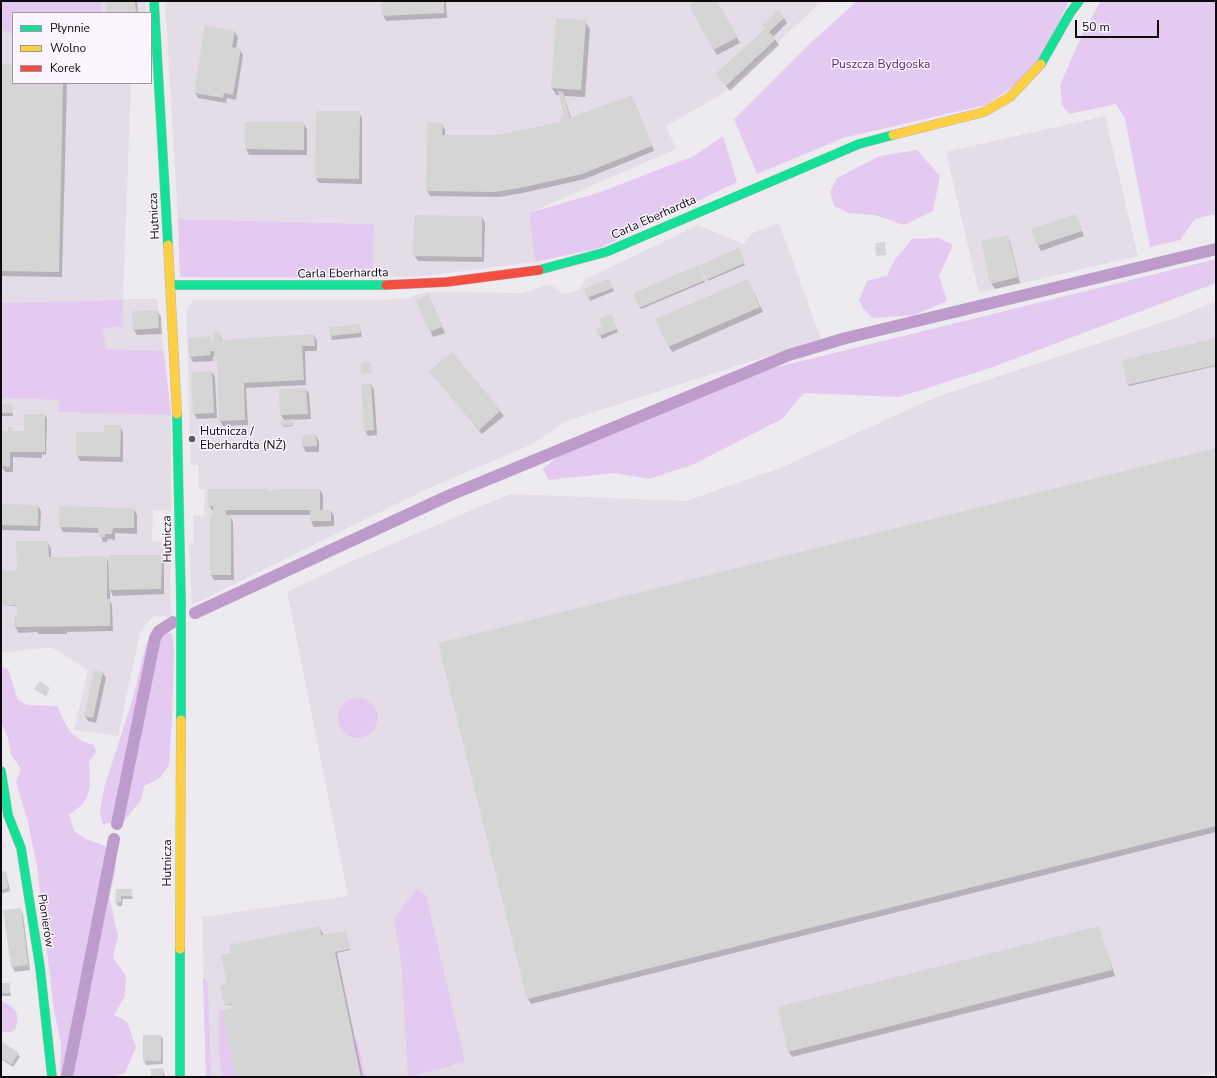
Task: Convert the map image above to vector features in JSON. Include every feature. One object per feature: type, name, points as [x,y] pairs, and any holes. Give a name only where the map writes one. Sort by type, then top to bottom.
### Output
[{"type":"street","name":"Hutnicza","points":[[154,1],[179,448],[181,601],[180,1077]]},
{"type":"street","name":"Carla Eberhardta","points":[[171,285],[404,285],[447,282],[546,269],[599,254],[859,144],[984,112],[1010,97],[1039,67],[1070,13],[1079,1]]},
{"type":"street","name":"Pionierów","points":[[1,770],[8,815],[21,848],[41,975],[52,1077]]},
{"type":"shaded area","points":[[101,1],[145,1],[146,12],[101,12]]},
{"type":"shaded area","points":[[165,1],[822,1],[724,93],[666,126],[676,149],[529,213],[535,262],[425,276],[373,278],[374,224],[178,219]]},
{"type":"shaded area","points":[[1,27],[5,32],[12,33],[12,84],[131,84],[123,299],[157,299],[171,415],[171,511],[153,510],[152,541],[170,543],[171,617],[153,616],[140,632],[118,736],[74,730],[88,670],[51,647],[1,653]]},
{"type":"shaded area","points":[[1105,116],[1138,256],[979,293],[946,152]]},
{"type":"shaded area","points":[[779,223],[821,339],[566,421],[533,444],[425,490],[192,605],[189,543],[194,543],[193,515],[204,516],[205,490],[199,489],[198,465],[191,465],[186,310],[194,300],[379,300],[407,298],[426,292],[523,293],[550,284],[562,294],[580,290],[584,280],[698,225],[743,244],[753,233]]},
{"type":"shaded area","points":[[1216,301],[1216,1072],[1194,1077],[206,1077],[202,917],[348,896],[287,592],[352,561],[510,494],[686,501],[780,468],[936,397],[1172,319]]},
{"type":"green space","points":[[1,1],[101,1],[101,12],[12,12],[12,33],[5,33],[1,27]]},
{"type":"green space","name":"Puszcza Bydgoska","points":[[857,1],[1069,1],[1033,73],[986,105],[843,138],[757,174],[734,119],[804,49]]},
{"type":"green space","points":[[1101,1],[1216,1],[1216,214],[1195,219],[1180,240],[1150,247],[1125,119],[1116,104],[1069,114],[1062,105],[1060,85],[1082,35]]},
{"type":"green space","points":[[723,136],[737,182],[600,248],[535,262],[529,213],[598,193],[694,156]]},
{"type":"green space","points":[[917,150],[940,176],[933,211],[904,225],[875,215],[849,213],[834,206],[830,192],[837,178],[880,156]]},
{"type":"green space","points":[[178,219],[374,224],[373,278],[180,277]]},
{"type":"green space","points":[[939,238],[953,245],[939,276],[947,301],[914,315],[873,318],[863,309],[859,300],[867,281],[887,276],[896,258],[912,239]]},
{"type":"green space","points":[[1216,259],[1216,283],[990,368],[899,397],[804,393],[782,419],[692,465],[649,479],[614,473],[549,480],[543,469],[557,457],[753,373]]},
{"type":"green space","points":[[123,300],[122,327],[103,328],[106,349],[164,351],[171,415],[59,412],[59,400],[1,398],[1,303]]},
{"type":"green space","points":[[156,630],[172,634],[174,653],[169,765],[161,777],[144,786],[141,800],[124,821],[103,824],[100,812],[104,788],[133,698],[146,644]]},
{"type":"green space","points":[[1,667],[8,669],[18,700],[27,705],[57,706],[74,736],[94,745],[96,752],[89,761],[90,786],[87,798],[77,809],[69,814],[74,831],[86,839],[105,846],[116,856],[115,873],[109,897],[118,936],[113,958],[126,976],[125,996],[114,1015],[127,1022],[136,1047],[125,1073],[112,1077],[60,1077],[61,1044],[54,1010],[37,867],[28,822],[16,782],[21,769],[11,755],[8,738],[1,722]]},
{"type":"green space","points":[[362,698],[369,701],[375,707],[378,718],[377,726],[369,735],[362,738],[354,738],[347,735],[339,726],[338,714],[341,707],[350,699]]},
{"type":"green space","points":[[417,889],[426,895],[465,1062],[408,1077],[401,960],[394,918]]},
{"type":"green space","points":[[203,978],[207,981],[208,985],[211,1077],[206,1077]]},
{"type":"green space","points":[[1,1001],[10,1005],[17,1014],[16,1028],[11,1032],[1,1032]]},
{"type":"green space","points":[[219,1010],[222,1010],[236,1077],[222,1077],[219,1050]]},
{"type":"green space","points":[[353,1038],[358,1042],[366,1077],[361,1077]]},
{"type":"building","points":[[106,1],[135,1],[136,12],[106,12]]},
{"type":"building","points":[[381,1],[444,1],[444,13],[382,16]]},
{"type":"building","points":[[696,1],[717,1],[738,37],[713,50],[689,5]]},
{"type":"building","points":[[778,10],[785,17],[769,32],[776,39],[726,86],[715,74],[765,29],[762,25]]},
{"type":"building","points":[[556,18],[586,20],[581,90],[551,88]]},
{"type":"building","points":[[205,25],[235,31],[232,47],[241,49],[233,95],[224,93],[223,98],[194,93]]},
{"type":"building","points":[[1,64],[12,64],[12,84],[63,84],[59,272],[1,271]]},
{"type":"building","points":[[558,91],[563,92],[570,118],[632,95],[652,146],[582,174],[520,188],[495,192],[426,191],[427,122],[443,123],[442,135],[496,135],[560,122],[559,118],[564,116]]},
{"type":"building","points":[[316,111],[360,111],[359,179],[315,178]]},
{"type":"building","points":[[245,122],[304,122],[304,150],[245,149]]},
{"type":"building","points":[[1076,214],[1082,231],[1037,246],[1031,229]]},
{"type":"building","points":[[414,215],[482,216],[482,257],[413,256]]},
{"type":"building","points":[[1008,235],[1018,277],[990,284],[981,241]]},
{"type":"building","points":[[885,242],[886,255],[876,256],[875,243]]},
{"type":"building","points":[[739,248],[745,263],[706,280],[700,265]]},
{"type":"building","points":[[699,265],[705,280],[639,308],[633,293]]},
{"type":"building","points":[[609,278],[613,288],[587,298],[584,289]]},
{"type":"building","points":[[748,279],[760,307],[668,347],[655,319]]},
{"type":"building","points":[[429,294],[442,327],[429,332],[416,300]]},
{"type":"building","points":[[158,310],[159,328],[133,330],[132,311]]},
{"type":"building","points":[[611,314],[617,329],[599,336],[596,329],[602,327],[599,319]]},
{"type":"building","points":[[360,324],[360,333],[330,336],[329,327]]},
{"type":"building","points":[[213,332],[220,332],[221,340],[314,334],[315,346],[302,346],[304,380],[244,383],[245,420],[219,421],[217,361],[214,361],[214,351],[210,351],[211,355],[189,357],[188,338],[210,336],[210,340],[214,340]]},
{"type":"building","points":[[1216,338],[1216,365],[1127,385],[1122,360]]},
{"type":"building","points":[[452,352],[501,410],[479,430],[429,371]]},
{"type":"building","points":[[371,362],[372,373],[362,374],[361,363]]},
{"type":"building","points":[[212,371],[214,413],[193,414],[191,372]]},
{"type":"building","points":[[371,383],[374,430],[364,431],[361,384]]},
{"type":"building","points":[[306,388],[308,414],[280,415],[279,389]]},
{"type":"building","points":[[1,404],[12,404],[12,413],[1,413]]},
{"type":"building","points":[[24,414],[45,414],[45,452],[10,452],[10,467],[1,466],[1,431],[8,431],[8,427],[11,427],[11,431],[24,431]]},
{"type":"building","points":[[294,419],[294,425],[281,426],[281,420]]},
{"type":"building","points":[[104,425],[121,425],[120,457],[76,456],[76,432],[104,432]]},
{"type":"building","points":[[316,434],[317,446],[302,447],[302,435]]},
{"type":"building","points":[[1216,448],[1216,826],[527,999],[438,643]]},
{"type":"building","points":[[208,489],[267,489],[267,491],[273,491],[273,489],[320,489],[320,510],[331,510],[331,521],[310,521],[310,510],[226,510],[226,515],[231,515],[231,575],[210,575],[210,515],[213,515],[213,506],[208,507]]},
{"type":"building","points":[[1,504],[38,505],[38,526],[1,525]]},
{"type":"building","points":[[59,506],[134,508],[134,528],[113,528],[112,534],[105,534],[105,537],[99,537],[98,528],[59,527]]},
{"type":"building","points":[[16,541],[48,541],[49,557],[107,556],[107,599],[110,599],[110,626],[14,627],[14,616],[17,616],[17,605],[1,605],[1,570],[17,571]]},
{"type":"building","points":[[108,555],[162,555],[161,589],[109,590]]},
{"type":"building","points":[[94,670],[103,672],[93,718],[84,716]]},
{"type":"building","points":[[40,681],[50,688],[45,696],[34,689]]},
{"type":"building","points":[[6,871],[8,888],[1,890],[1,872]]},
{"type":"building","points":[[116,889],[132,889],[132,896],[121,896],[121,902],[115,902]]},
{"type":"building","points":[[21,908],[28,965],[11,967],[3,910]]},
{"type":"building","points":[[320,926],[321,935],[346,931],[350,949],[335,952],[361,1077],[236,1077],[222,1010],[232,1008],[231,1004],[224,1005],[220,986],[227,984],[221,955],[231,953],[229,945]]},
{"type":"building","points":[[1099,926],[1112,970],[788,1052],[778,1007]]},
{"type":"building","points":[[1,983],[10,983],[10,993],[1,993]]},
{"type":"building","points":[[143,1035],[161,1035],[161,1061],[143,1061]]},
{"type":"building","points":[[1,1041],[19,1053],[11,1064],[1,1058]]},
{"type":"building","points":[[163,1068],[163,1077],[151,1077],[151,1069]]},
{"type":"waterway","points":[[195,613],[448,496],[789,355],[846,338],[1216,249]]},
{"type":"waterway","points":[[117,824],[155,638],[159,631],[173,622]]},
{"type":"waterway","points":[[67,1077],[114,839]]},
{"type":"traffic: fast","points":[[154,1],[168,245]]},
{"type":"traffic: fast","points":[[1041,64],[1070,13],[1079,1]]},
{"type":"traffic: fast","points":[[539,270],[606,252],[859,144],[893,135]]},
{"type":"traffic: fast","points":[[171,285],[386,285]]},
{"type":"traffic: fast","points":[[177,414],[181,601],[181,720]]},
{"type":"traffic: fast","points":[[1,771],[8,815],[21,848],[40,967],[52,1077]]},
{"type":"traffic: fast","points":[[180,949],[180,1077]]},
{"type":"traffic: slow","points":[[893,135],[984,112],[1010,97],[1041,64]]},
{"type":"traffic: slow","points":[[168,245],[177,414]]},
{"type":"traffic: slow","points":[[180,949],[181,720]]},
{"type":"traffic: jam","points":[[386,285],[447,282],[539,270]]},
{"type":"place","name":"Hutnicza / Eberhardta (NŻ)","points":[[192,439]]}]
